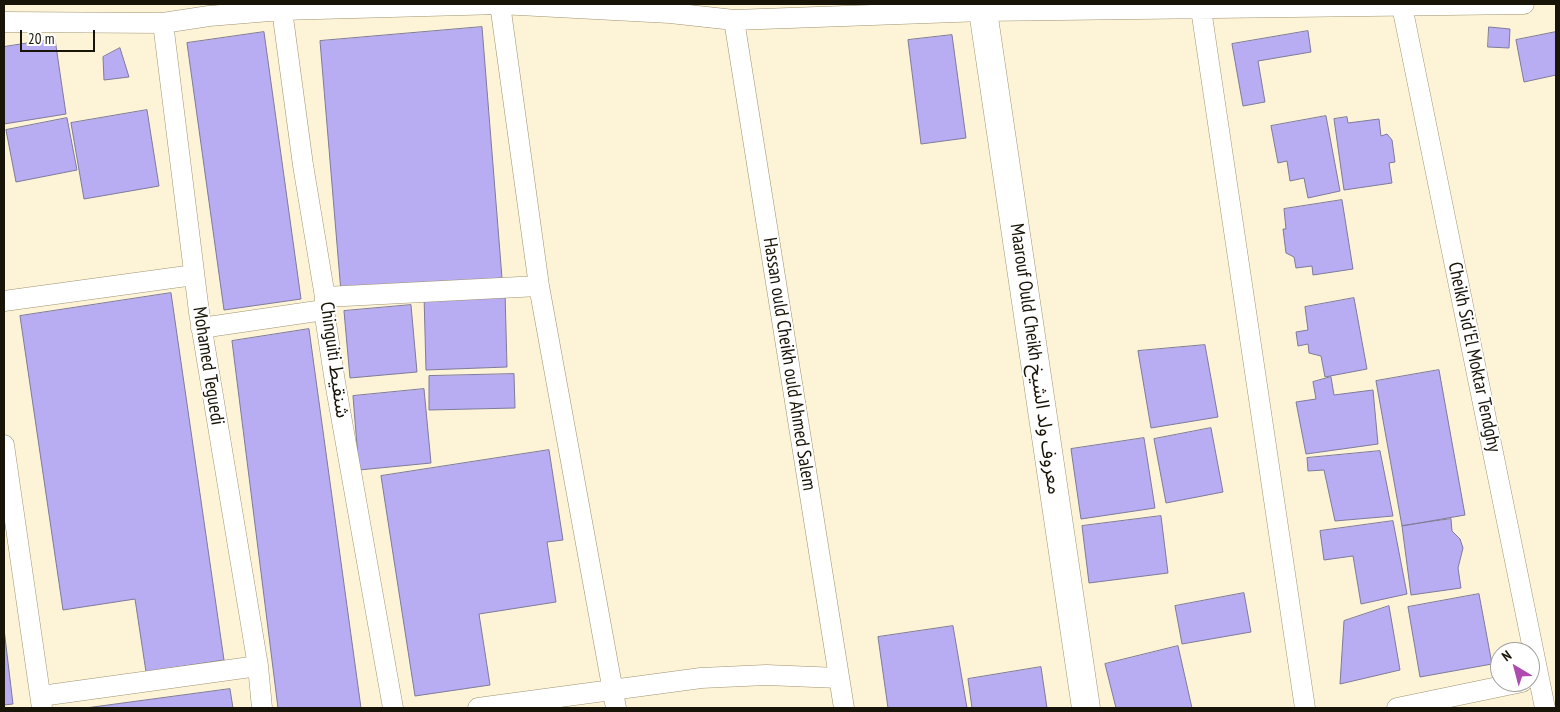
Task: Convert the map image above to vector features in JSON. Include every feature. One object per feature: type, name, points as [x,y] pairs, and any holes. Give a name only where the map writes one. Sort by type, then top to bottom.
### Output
[{"type":"street","points":[[4,22],[50,13],[163,23],[209,10],[282,10],[372,6],[500,4],[670,8],[734,20],[837,10],[1346,4],[1402,6],[1524,4]]},
{"type":"street","points":[[500,4],[539,286],[614,699]]},
{"type":"street","name":"Cheikh Sid'El Moktar Tendghy","points":[[1402,6],[1530,642]]},
{"type":"street","points":[[1192,7],[1305,708]]},
{"type":"street","name":"Maarouf Ould Cheikh معروف ولد الشيخ","points":[[994,8],[1086,708]]},
{"type":"street","name":"Chinguiti شنقيط","points":[[282,10],[303,165],[325,304],[334,382],[393,708]]},
{"type":"street","name":"Hassan ould Cheikh ould Ahmed Salem","points":[[734,20],[844,708]]},
{"type":"street","name":"Mohamed Teguedi","points":[[163,23],[201,328],[258,666],[262,708]]},
{"type":"street","points":[[4,301],[194,275]]},
{"type":"street","points":[[201,328],[325,304],[539,286]]},
{"type":"street","points":[[4,445],[41,702],[258,666]]},
{"type":"street","points":[[478,708],[614,699],[701,678],[766,675],[839,678]]},
{"type":"street","points":[[1397,708],[1490,689]]},
{"type":"street","name":"Cheikh Sid'El Moktar Tendghy","points":[[1540,690],[1545,708]]},
{"type":"building","points":[[482,27],[502,278],[341,292],[320,41]]},
{"type":"building","points":[[1489,27],[1510,29],[1509,48],[1488,47]]},
{"type":"building","points":[[1308,31],[1311,52],[1258,61],[1265,102],[1243,106],[1232,44]]},
{"type":"building","points":[[264,32],[301,299],[224,310],[187,43]]},
{"type":"building","points":[[1556,32],[1556,75],[1524,82],[1516,40]]},
{"type":"building","points":[[952,35],[966,138],[921,144],[908,40]]},
{"type":"building","points":[[55,39],[66,114],[4,124],[4,47]]},
{"type":"building","points":[[120,48],[129,77],[104,80],[103,57]]},
{"type":"building","points":[[147,110],[159,186],[84,199],[71,123]]},
{"type":"building","points":[[1326,116],[1340,191],[1308,198],[1304,178],[1290,181],[1287,161],[1278,163],[1271,126]]},
{"type":"building","points":[[1347,117],[1348,123],[1379,119],[1381,136],[1387,134],[1392,140],[1395,162],[1389,163],[1392,183],[1344,190],[1334,119]]},
{"type":"building","points":[[67,118],[77,170],[16,182],[6,130]]},
{"type":"building","points":[[1342,200],[1353,269],[1313,275],[1312,266],[1296,268],[1294,257],[1286,253],[1283,229],[1286,229],[1284,209]]},
{"type":"building","points":[[505,292],[507,367],[426,370],[424,295]]},
{"type":"building","points":[[171,293],[224,660],[146,672],[135,599],[63,610],[20,316]]},
{"type":"building","points":[[1354,298],[1367,369],[1325,377],[1321,356],[1309,353],[1308,344],[1298,346],[1296,332],[1308,330],[1305,307]]},
{"type":"building","points":[[411,305],[417,372],[350,378],[344,311]]},
{"type":"building","points":[[309,329],[361,708],[278,708],[232,341]]},
{"type":"building","points":[[1205,345],[1218,417],[1151,428],[1138,351]]},
{"type":"building","points":[[1439,370],[1465,515],[1402,526],[1376,381]]},
{"type":"building","points":[[514,374],[515,408],[429,410],[429,376]]},
{"type":"building","points":[[1331,377],[1334,395],[1373,390],[1378,444],[1306,454],[1296,402],[1316,399],[1313,382]]},
{"type":"building","points":[[424,389],[431,463],[359,470],[353,396]]},
{"type":"building","points":[[1211,428],[1223,492],[1166,503],[1154,439]]},
{"type":"building","points":[[1144,438],[1155,508],[1081,519],[1071,449]]},
{"type":"building","points":[[549,450],[563,540],[547,542],[556,602],[479,614],[490,685],[415,696],[381,476]]},
{"type":"building","points":[[1380,451],[1393,516],[1335,521],[1324,470],[1308,471],[1307,458]]},
{"type":"building","points":[[1161,516],[1168,573],[1089,583],[1082,526]]},
{"type":"building","points":[[1451,519],[1452,531],[1460,539],[1463,548],[1458,568],[1461,588],[1411,595],[1402,526]]},
{"type":"building","points":[[1393,521],[1407,594],[1361,604],[1353,556],[1324,560],[1320,531]]},
{"type":"building","points":[[1244,593],[1251,632],[1182,644],[1175,606]]},
{"type":"building","points":[[1479,594],[1490,653],[1490,664],[1420,677],[1408,607]]},
{"type":"building","points":[[1389,606],[1400,670],[1340,684],[1344,621]]},
{"type":"building","points":[[953,626],[967,708],[888,708],[878,637]]},
{"type":"building","points":[[4,629],[13,704],[4,705]]},
{"type":"building","points":[[1178,646],[1192,708],[1116,708],[1105,664]]},
{"type":"building","points":[[1041,667],[1047,708],[972,708],[968,679]]},
{"type":"building","points":[[230,689],[233,708],[86,708]]}]
